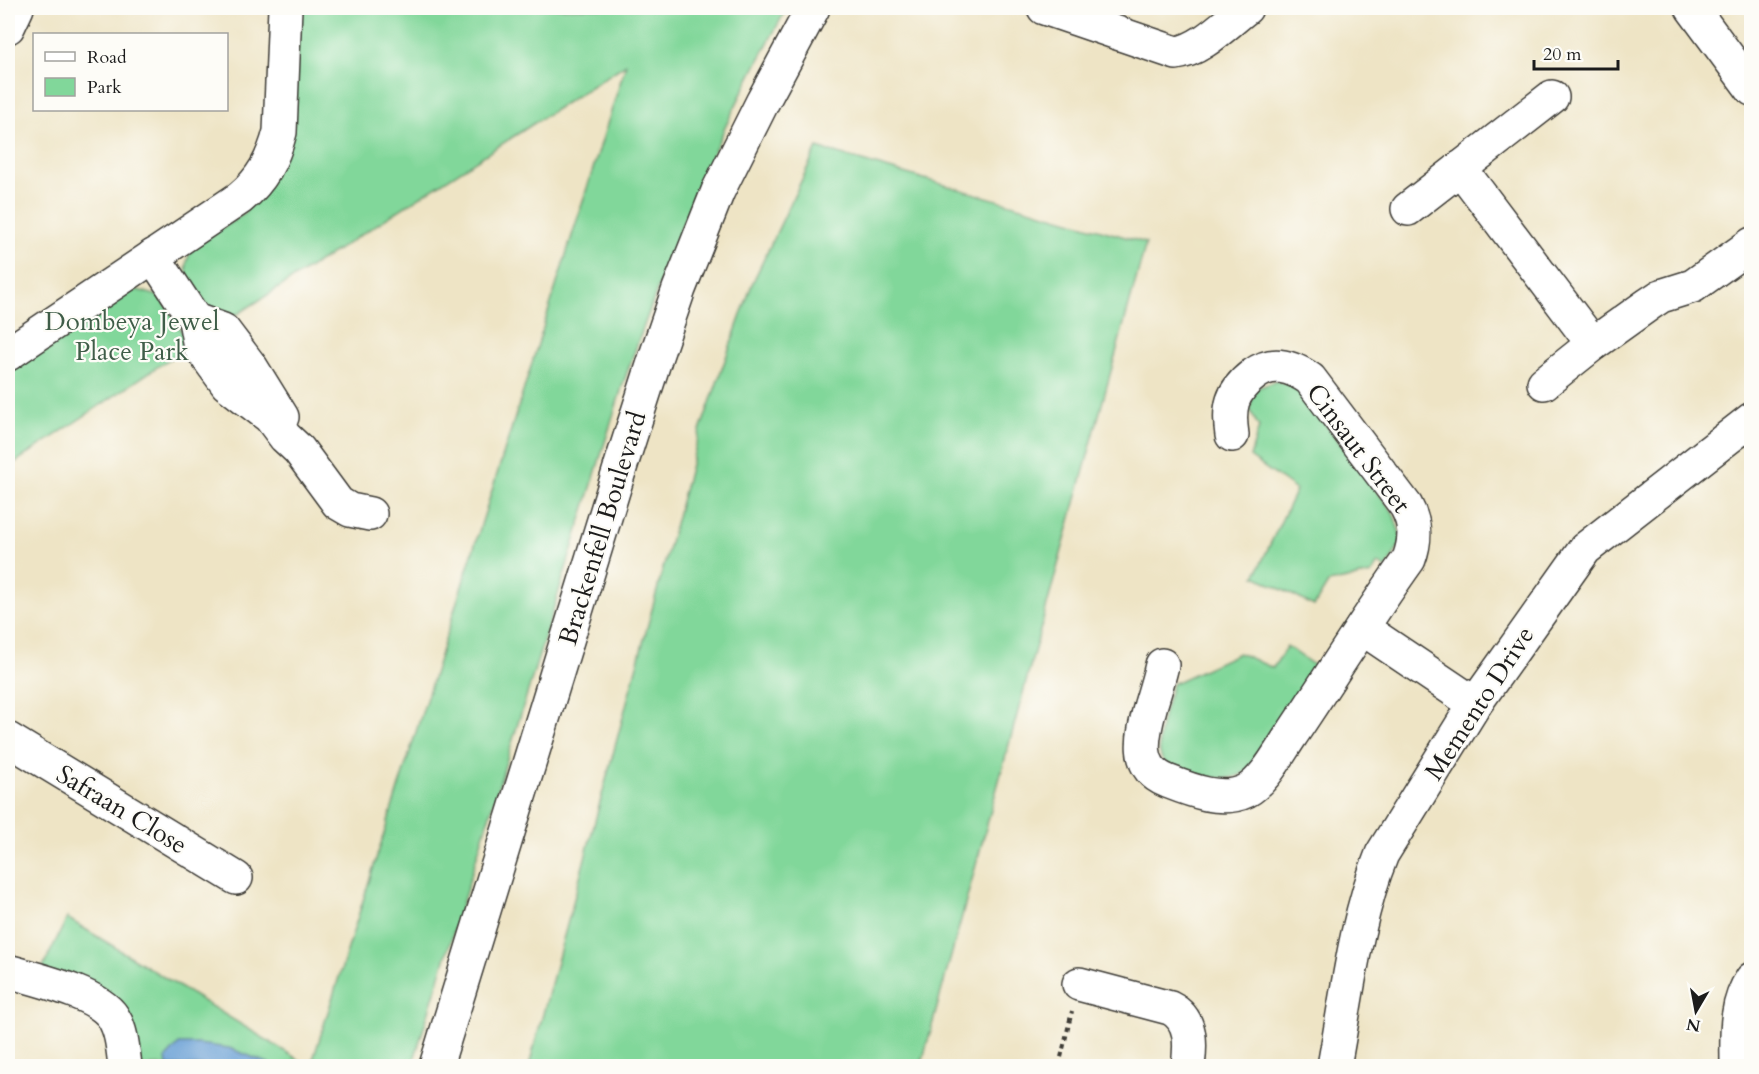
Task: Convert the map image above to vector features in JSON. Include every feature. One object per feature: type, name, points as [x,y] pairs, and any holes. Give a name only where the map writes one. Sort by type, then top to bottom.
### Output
[{"type":"street","points":[[8,27],[17,8]]},
{"type":"street","points":[[8,354],[252,188],[270,162],[280,132],[285,8]]},
{"type":"street","name":"Brackenfell Boulevard","points":[[436,1066],[621,465],[679,289],[718,191],[813,8]]},
{"type":"street","points":[[1044,8],[1176,53],[1202,42],[1246,8]]},
{"type":"street","points":[[1692,8],[1752,88]]},
{"type":"street","points":[[1408,209],[1552,97]]},
{"type":"street","points":[[1460,168],[1593,344]]},
{"type":"street","points":[[1544,383],[1593,344],[1655,300],[1669,293],[1694,286],[1748,254]]},
{"type":"street","points":[[153,256],[195,320],[223,330],[251,367],[293,432],[299,450],[338,503],[350,510],[370,514]]},
{"type":"street","name":"Cinsaut Street","points":[[1162,665],[1144,734],[1144,752],[1147,763],[1162,779],[1191,790],[1209,794],[1235,795],[1253,786],[1262,777],[1409,559],[1413,547],[1414,525],[1406,506],[1310,380],[1282,366],[1262,368],[1242,384],[1235,396],[1230,422],[1232,435]]},
{"type":"street","name":"Memento Drive","points":[[1334,1066],[1363,911],[1372,878],[1382,855],[1475,704],[1584,549],[1752,419]]},
{"type":"street","points":[[1362,628],[1475,704]]},
{"type":"street","name":"Safraan Close","points":[[8,739],[236,878]]},
{"type":"street","points":[[8,971],[77,993],[97,1002],[112,1015],[118,1027],[125,1066]]},
{"type":"street","points":[[1737,1066],[1740,1002],[1752,979]]},
{"type":"street","points":[[1079,984],[1176,1011],[1182,1017],[1188,1031],[1190,1041],[1188,1066]]},
{"type":"path","points":[[1059,1066],[1079,984]]},
{"type":"green space","points":[[299,8],[787,8],[737,103],[700,183],[623,384],[412,1066],[311,1066],[626,64],[238,314],[225,315],[210,308],[194,288],[188,276],[188,259],[194,246],[245,213]]},
{"type":"green space","points":[[817,148],[1146,243],[921,1066],[529,1066],[700,431],[752,284]]},
{"type":"green space","name":"Dombeya Jewel Place Park","points":[[138,290],[158,296],[164,302],[190,345],[8,467],[8,372],[128,291]]},
{"type":"green space","points":[[1277,381],[1297,387],[1393,512],[1402,540],[1386,569],[1378,563],[1371,574],[1328,583],[1314,606],[1255,576],[1296,490],[1250,457],[1259,427],[1251,412],[1252,400],[1257,388]]},
{"type":"green space","points":[[1287,646],[1319,669],[1248,770],[1232,778],[1216,778],[1180,772],[1165,763],[1160,754],[1160,731],[1172,684],[1239,653],[1273,668]]},
{"type":"green space","points":[[67,918],[309,1066],[140,1066],[43,967]]},
{"type":"water","points":[[179,1044],[229,1048],[272,1066],[167,1066],[166,1058]]}]
